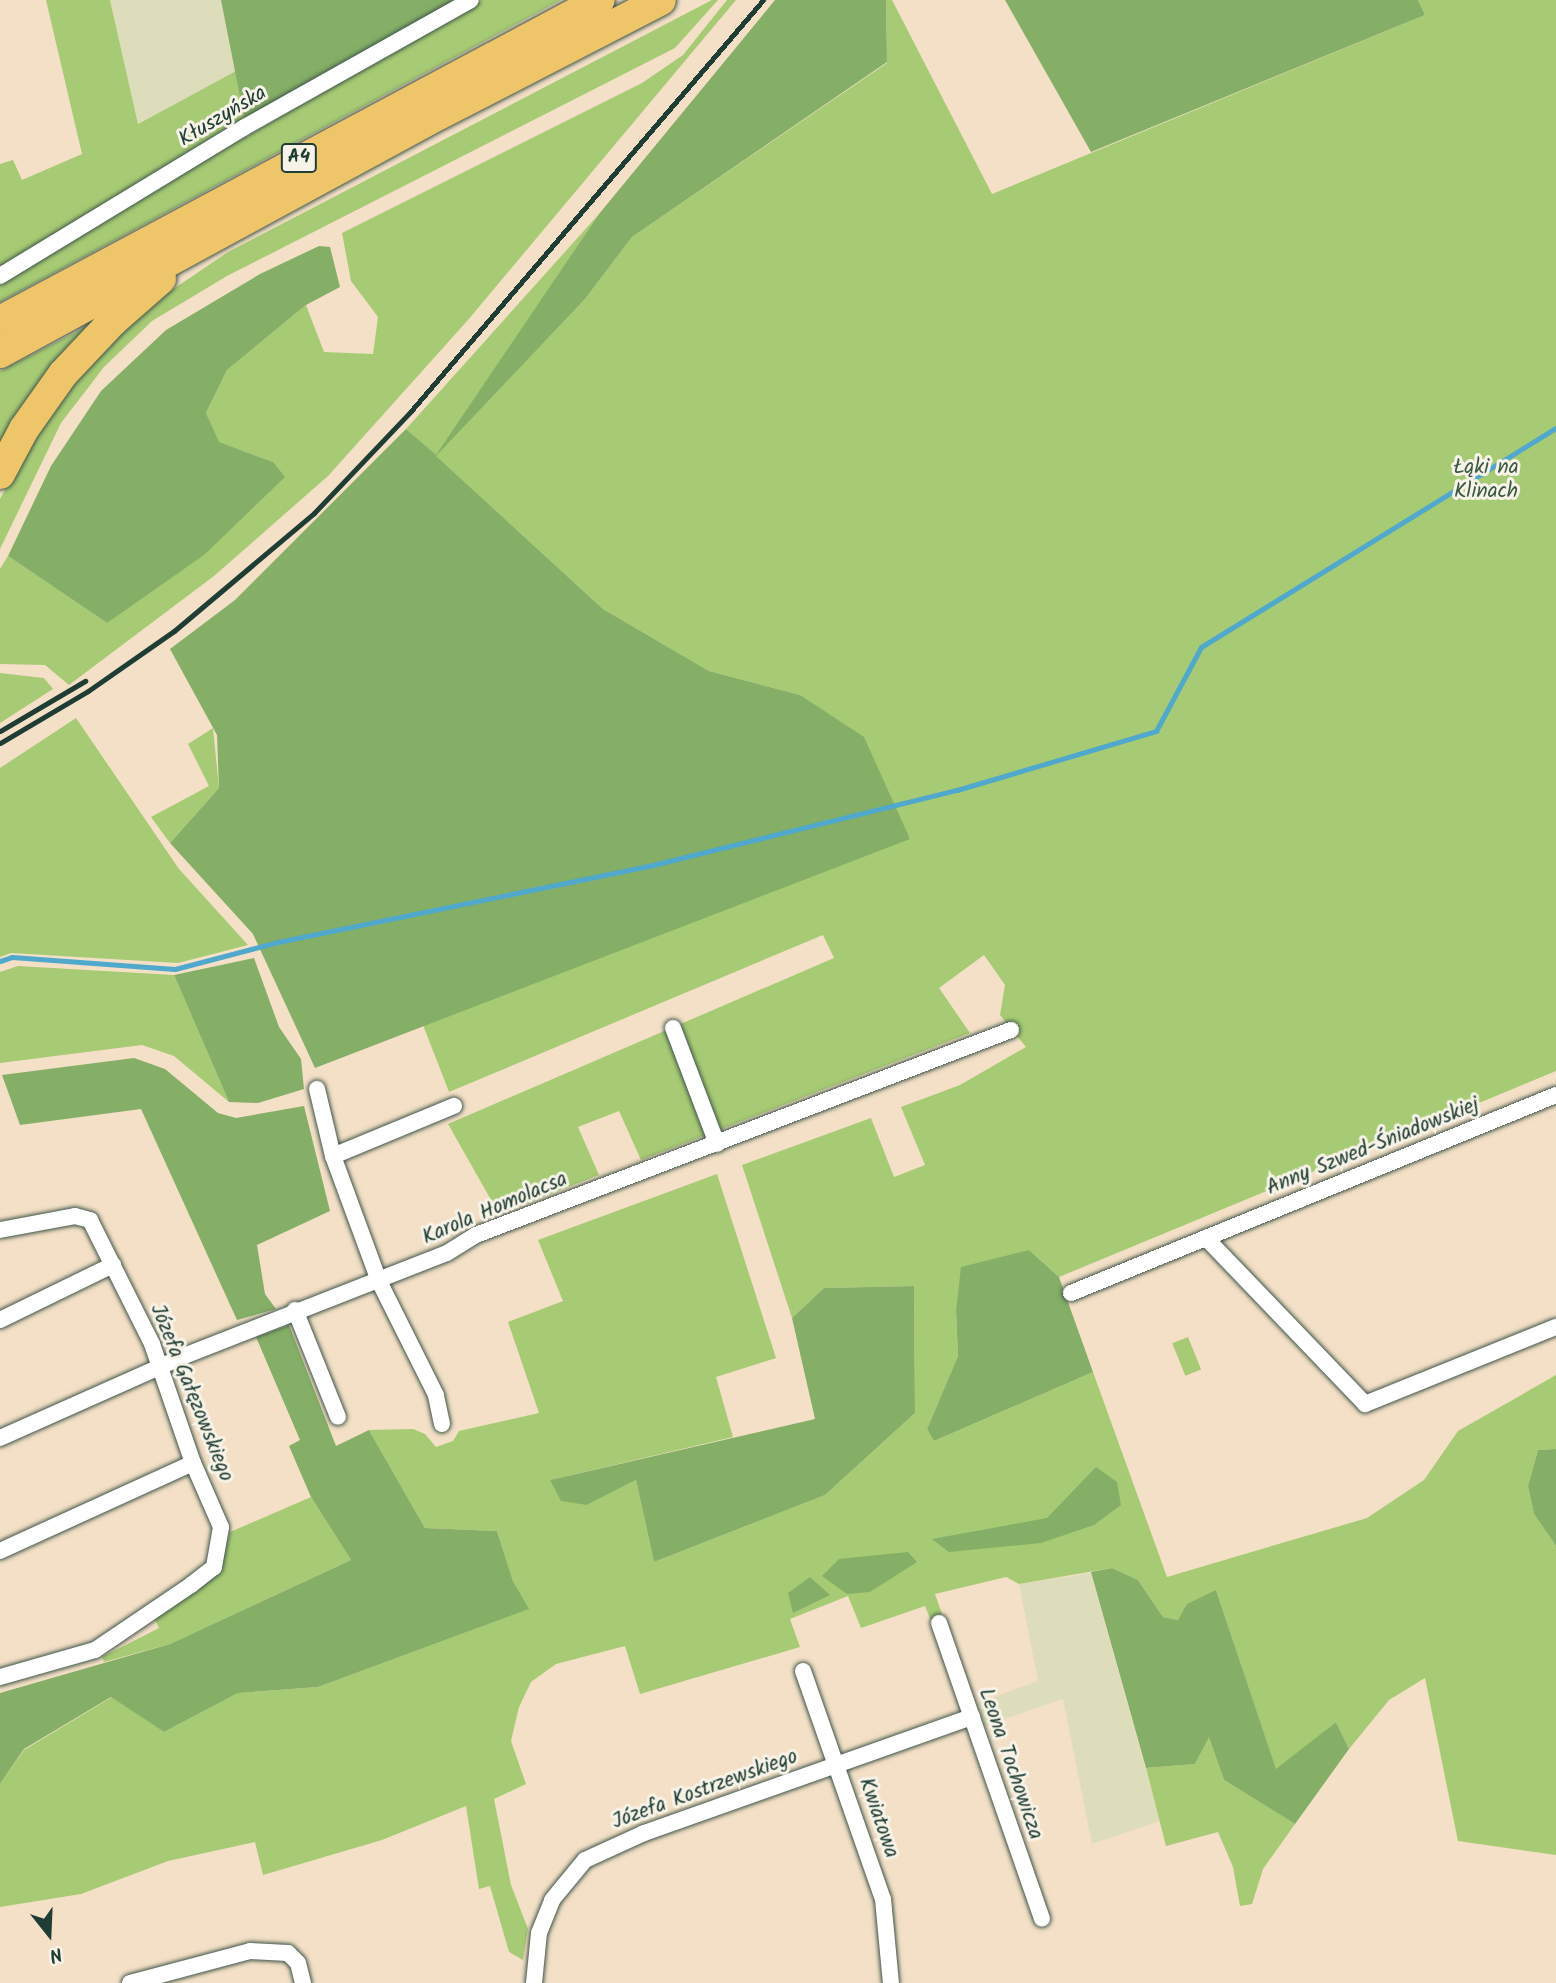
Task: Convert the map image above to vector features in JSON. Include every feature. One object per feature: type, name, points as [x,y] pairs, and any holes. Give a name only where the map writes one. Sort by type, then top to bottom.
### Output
[{"type":"highway","name":"A4","points":[[0,321],[600,0]]},
{"type":"highway","name":"A4","points":[[0,353],[661,0]]},
{"type":"highway","points":[[0,474],[43,401],[82,353],[158,282],[230,228]]},
{"type":"street","name":"Kłuszyńska","points":[[0,276],[243,128],[471,0]]},
{"type":"street","points":[[673,1028],[717,1144]]},
{"type":"street","name":"Karola Homolacsa","points":[[0,1438],[295,1310],[379,1281],[476,1236],[1011,1030]]},
{"type":"street","points":[[317,1089],[333,1156],[379,1281],[436,1395],[442,1424]]},
{"type":"street","name":"Anny Szwed-Śniadowskiej","points":[[1071,1293],[1556,1095]]},
{"type":"street","points":[[333,1156],[454,1106]]},
{"type":"street","name":"Józefa Gałęzowskiego","points":[[0,1230],[75,1216],[90,1220],[162,1366],[193,1463],[221,1527],[220,1548],[214,1567],[95,1650],[0,1677]]},
{"type":"street","points":[[1206,1238],[1366,1404],[1556,1326]]},
{"type":"street","points":[[0,1320],[113,1265]]},
{"type":"street","points":[[295,1310],[338,1417]]},
{"type":"street","points":[[0,1551],[193,1463]]},
{"type":"street","name":"Leona Tochowicza","points":[[939,1623],[1042,1919]]},
{"type":"street","name":"Kwiatowa","points":[[803,1671],[838,1765],[889,1921],[891,1983]]},
{"type":"street","name":"Józefa Kostrzewskiego","points":[[534,1983],[539,1933],[552,1900],[584,1860],[644,1833],[972,1717]]},
{"type":"street","points":[[130,1983],[250,1951],[288,1953],[298,1963],[303,1983]]},
{"type":"shaded area","points":[[110,0],[221,0],[236,71],[138,124]]},
{"type":"shaded area","points":[[1091,1573],[1160,1821],[1092,1844],[1063,1699],[985,1726],[978,1703],[1038,1681],[1019,1584]]},
{"type":"green space","points":[[46,0],[110,0],[138,124],[236,71],[245,122],[0,268],[0,164],[13,160],[22,180],[82,154]]},
{"type":"green space","points":[[221,0],[461,0],[245,122]]},
{"type":"green space","points":[[482,0],[561,0],[0,302],[0,279]]},
{"type":"green space","points":[[712,0],[718,0],[675,48],[227,276],[152,321],[104,367],[61,423],[0,549],[0,499],[52,402],[107,342],[163,296],[228,252]]},
{"type":"green space","points":[[727,0],[736,0],[468,320],[328,476],[214,576],[69,685],[45,665],[0,664],[0,569],[8,556],[107,623],[273,462],[218,442],[206,413],[227,370],[306,305],[324,352],[373,354],[378,317],[351,281],[342,233],[642,83],[683,55]]},
{"type":"green space","points":[[775,0],[886,0],[887,62],[632,237],[585,299],[436,456],[603,609],[709,671],[800,695],[864,737],[910,839],[315,1068],[253,934],[170,843],[219,788],[217,735],[170,649],[235,600],[406,429],[436,455],[599,214]]},
{"type":"green space","name":"Łąki na Klinach","points":[[886,0],[892,0],[992,194],[1425,15],[1418,0],[1556,0],[1556,1071],[1059,1277],[1029,1250],[956,1311],[958,1356],[927,1429],[934,1441],[1093,1372],[1167,1577],[1367,1518],[1424,1480],[1458,1431],[1556,1375],[1556,1449],[1538,1450],[1528,1486],[1534,1514],[1556,1546],[1556,1855],[1458,1841],[1425,1678],[1389,1700],[1349,1749],[1336,1722],[1276,1770],[1216,1590],[1178,1620],[1163,1617],[1138,1580],[1112,1568],[1019,1584],[1006,1577],[935,1594],[943,1617],[931,1621],[925,1606],[861,1628],[848,1596],[790,1619],[800,1647],[640,1694],[625,1646],[556,1664],[531,1682],[519,1707],[511,1741],[526,1784],[494,1799],[511,1885],[528,1929],[523,1960],[509,1952],[490,1886],[479,1889],[466,1806],[382,1840],[263,1875],[255,1842],[168,1861],[81,1894],[0,1907],[0,1784],[24,1750],[112,1697],[164,1732],[238,1693],[318,1687],[528,1609],[513,1581],[497,1531],[425,1528],[369,1430],[413,1429],[425,1434],[436,1447],[453,1441],[459,1431],[539,1413],[508,1322],[563,1301],[538,1240],[717,1174],[776,1358],[716,1377],[733,1437],[550,1480],[587,1505],[636,1480],[654,1562],[825,1495],[915,1413],[914,1286],[824,1288],[792,1318],[742,1165],[871,1118],[894,1177],[925,1165],[901,1107],[960,1085],[1026,1047],[1000,1015],[1005,985],[984,955],[939,988],[970,1033],[641,1160],[619,1111],[578,1127],[599,1175],[499,1214],[448,1124],[834,958],[823,935],[449,1092],[423,1025],[910,838],[800,695],[709,671],[603,609],[406,429],[599,214],[440,451],[585,299],[632,237],[887,63]]},
{"type":"green space","points":[[1005,0],[1418,0],[1425,15],[1091,152]]},
{"type":"green space","points":[[319,246],[330,247],[340,287],[306,305],[227,370],[206,413],[219,442],[273,462],[285,477],[204,555],[107,623],[8,556],[51,466],[101,391],[166,330],[260,274]]},
{"type":"green space","points":[[84,328],[85,332],[0,450],[0,371]]},
{"type":"green space","points":[[0,673],[44,678],[53,689],[0,723]]},
{"type":"green space","points":[[76,718],[179,869],[248,945],[178,963],[11,953],[0,957],[0,768]]},
{"type":"green space","points":[[213,728],[219,788],[170,843],[151,817],[209,786],[188,744]]},
{"type":"green space","points":[[254,958],[279,1027],[301,1059],[304,1089],[258,1103],[229,1102],[174,975]]},
{"type":"green space","points":[[18,966],[174,975],[229,1102],[174,1056],[142,1045],[0,1063],[0,972]]},
{"type":"green space","points":[[134,1058],[165,1069],[218,1113],[236,1118],[304,1106],[330,1211],[257,1245],[265,1294],[276,1309],[237,1320],[141,1109],[20,1125],[2,1075]]},
{"type":"green space","points":[[1029,1250],[1059,1277],[1093,1372],[934,1441],[927,1429],[958,1356],[956,1311],[961,1267]]},
{"type":"green space","points":[[914,1286],[915,1413],[825,1495],[654,1562],[636,1480],[587,1505],[561,1501],[550,1480],[815,1419],[792,1318],[824,1288]]},
{"type":"green space","points":[[289,1325],[336,1446],[369,1430],[425,1528],[497,1531],[513,1581],[529,1609],[318,1687],[238,1693],[164,1732],[111,1697],[24,1749],[0,1784],[0,1693],[170,1644],[351,1560],[311,1497],[289,1446],[300,1440],[256,1337]]},
{"type":"green space","points":[[1188,1337],[1201,1369],[1185,1376],[1172,1343]]},
{"type":"green space","points":[[1556,1449],[1556,1546],[1534,1514],[1528,1486],[1538,1450]]},
{"type":"green space","points":[[1096,1467],[1117,1482],[1121,1505],[1094,1525],[1041,1543],[949,1552],[932,1539],[1047,1518]]},
{"type":"green space","points":[[311,1497],[351,1560],[170,1644],[104,1662],[102,1657],[159,1628],[153,1615],[221,1565],[230,1532]]},
{"type":"green space","points":[[908,1552],[917,1562],[870,1592],[847,1594],[822,1576],[839,1559]]},
{"type":"green space","points":[[1112,1568],[1138,1580],[1163,1617],[1178,1620],[1187,1604],[1216,1590],[1276,1769],[1336,1722],[1349,1749],[1295,1824],[1224,1780],[1209,1737],[1195,1764],[1146,1768],[1091,1572]]},
{"type":"green space","points":[[810,1577],[830,1595],[793,1613],[788,1593]]},
{"type":"green space","points":[[1209,1736],[1224,1780],[1295,1824],[1263,1869],[1252,1904],[1240,1906],[1233,1867],[1218,1832],[1166,1846],[1146,1768],[1195,1764]]},
{"type":"waterway","points":[[0,961],[12,957],[175,969],[278,942],[649,866],[957,790],[1156,731],[1201,647],[1556,428]]},
{"type":"railway","points":[[0,743],[88,691],[174,631],[314,513],[411,411],[763,0]]},
{"type":"railway","points":[[0,731],[85,681]]}]
